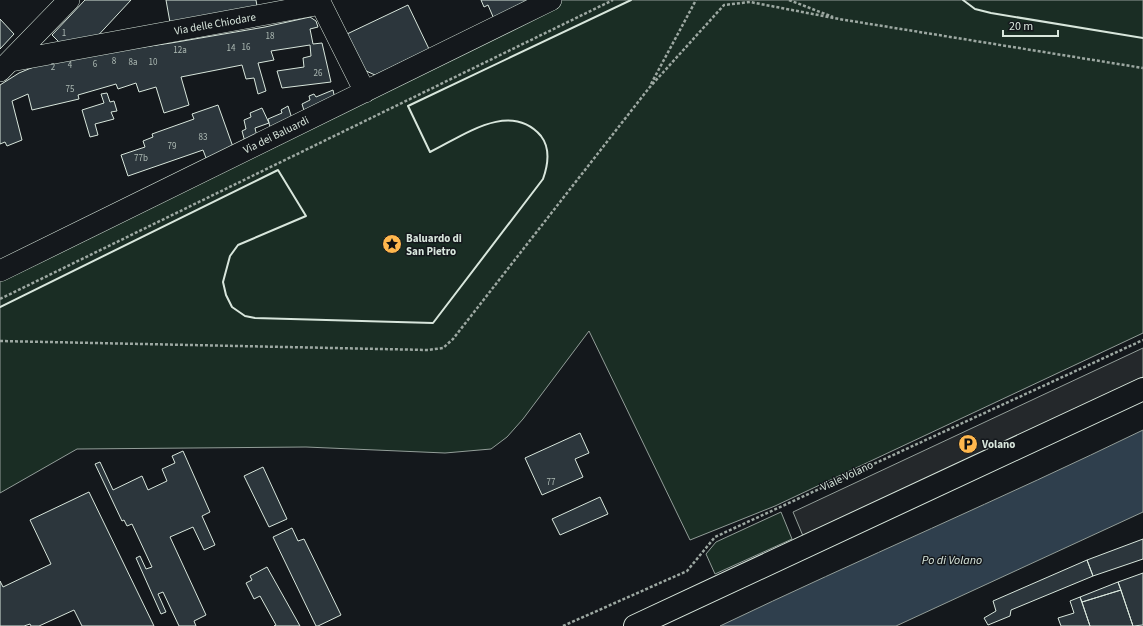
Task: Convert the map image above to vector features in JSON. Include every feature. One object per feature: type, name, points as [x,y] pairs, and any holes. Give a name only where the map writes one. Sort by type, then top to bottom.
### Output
[{"type":"main road","points":[[635,626],[1143,389]]},
{"type":"street","points":[[6,66],[69,0]]},
{"type":"street","name":"Via dei Baluardi","points":[[0,271],[551,0]]},
{"type":"street","name":"Via delle Chiodare","points":[[6,66],[321,4],[365,92]]},
{"type":"path","points":[[0,299],[613,0]]},
{"type":"path","points":[[649,88],[696,0]]},
{"type":"path","points":[[722,0],[724,5]]},
{"type":"path","points":[[789,0],[839,19]]},
{"type":"path","points":[[0,341],[428,350],[442,348],[453,338],[649,88],[724,5],[750,2],[839,19],[1143,68]]},
{"type":"path","name":"Viale Volano","points":[[563,626],[687,571],[715,537],[1143,340]]},
{"type":"green space","points":[[560,0],[1143,0],[1143,333],[775,506],[690,540],[589,331],[523,419],[507,437],[491,449],[445,453],[306,447],[77,449],[0,493],[0,277]]},
{"type":"green space","points":[[781,512],[792,539],[715,574],[706,554],[716,542]]},
{"type":"shaded area","name":"Volano","points":[[1143,348],[1143,377],[803,536],[793,512]]},
{"type":"water","name":"Po di Volano","points":[[1143,430],[1143,512],[896,626],[720,626],[1038,480]]},
{"type":"building","points":[[85,0],[131,0],[92,42],[64,47],[52,35]]},
{"type":"building","points":[[166,0],[256,0],[258,12],[171,28]]},
{"type":"building","points":[[481,0],[536,0],[494,19],[488,5],[484,7]]},
{"type":"building","points":[[408,5],[429,49],[375,75],[364,70],[347,34]]},
{"type":"building","points":[[310,17],[316,21],[318,27],[310,29],[313,44],[322,43],[331,82],[282,88],[277,71],[304,67],[303,58],[311,56],[310,45],[271,51],[274,60],[258,63],[266,91],[258,94],[254,78],[246,79],[242,65],[181,77],[189,105],[164,113],[156,87],[139,92],[136,83],[118,89],[116,84],[78,95],[79,99],[32,110],[28,94],[12,101],[22,140],[7,146],[5,142],[0,144],[0,85],[19,73],[48,61],[171,43],[265,27]]},
{"type":"building","points":[[0,19],[14,34],[0,49]]},
{"type":"building","points":[[333,90],[336,104],[306,117],[302,104],[310,100],[309,96],[314,94],[316,97]]},
{"type":"building","points":[[107,93],[110,102],[114,101],[117,111],[111,112],[114,119],[95,124],[98,135],[90,137],[82,110],[104,103],[101,94]]},
{"type":"building","points":[[218,105],[233,147],[206,158],[203,150],[128,176],[121,155],[145,147],[143,141],[153,137],[152,134],[194,119],[192,114]]},
{"type":"building","points":[[288,106],[293,122],[271,131],[268,119],[282,113],[281,110]]},
{"type":"building","points":[[262,108],[269,123],[255,128],[257,137],[245,142],[242,131],[246,129],[244,120],[251,117],[250,113]]},
{"type":"building","points":[[580,433],[589,453],[575,459],[583,477],[542,495],[525,458]]},
{"type":"building","points":[[183,451],[210,512],[202,516],[215,545],[204,550],[193,527],[170,537],[206,615],[194,621],[196,626],[179,626],[163,592],[158,594],[166,612],[161,614],[136,558],[140,556],[146,569],[152,567],[132,524],[127,526],[124,520],[122,521],[95,464],[100,462],[113,490],[142,476],[148,490],[167,481],[162,469],[175,463],[172,456]]},
{"type":"building","points":[[263,467],[287,519],[269,527],[244,476]]},
{"type":"building","points":[[89,492],[154,626],[82,626],[74,610],[39,626],[31,626],[30,624],[24,626],[0,626],[0,581],[3,587],[51,564],[30,520]]},
{"type":"building","points":[[600,497],[608,514],[560,535],[552,519]]},
{"type":"building","points":[[292,528],[298,541],[304,539],[341,615],[318,626],[316,626],[273,537]]},
{"type":"building","points":[[1143,539],[1143,559],[1093,576],[1087,560]]},
{"type":"building","points":[[1087,560],[1093,576],[1011,610],[1010,616],[988,625],[984,618],[996,611],[993,601]]},
{"type":"building","points":[[267,567],[300,626],[274,626],[276,625],[260,596],[254,599],[246,583],[252,580],[250,576]]},
{"type":"building","points":[[1143,573],[1143,625],[1133,626],[1118,582]]},
{"type":"building","points":[[1118,582],[1121,590],[1082,602],[1080,597]]},
{"type":"building","points":[[1121,590],[1133,626],[1090,626],[1082,602]]},
{"type":"building","points":[[1080,597],[1090,626],[1061,626],[1058,618],[1074,613],[1070,601]]},
{"type":"wall","points":[[0,307],[278,170],[306,216],[238,245],[230,256],[223,282],[226,295],[232,307],[245,316],[255,318],[433,323],[543,179],[548,157],[546,146],[541,136],[529,126],[515,121],[501,121],[486,124],[471,130],[430,152],[408,106],[631,0]]},
{"type":"wall","points":[[963,0],[975,9],[991,13],[1143,38]]},
{"type":"place","name":"Baluardo di San Pietro","points":[[392,244]]},
{"type":"place","name":"Volano","points":[[968,444]]}]
